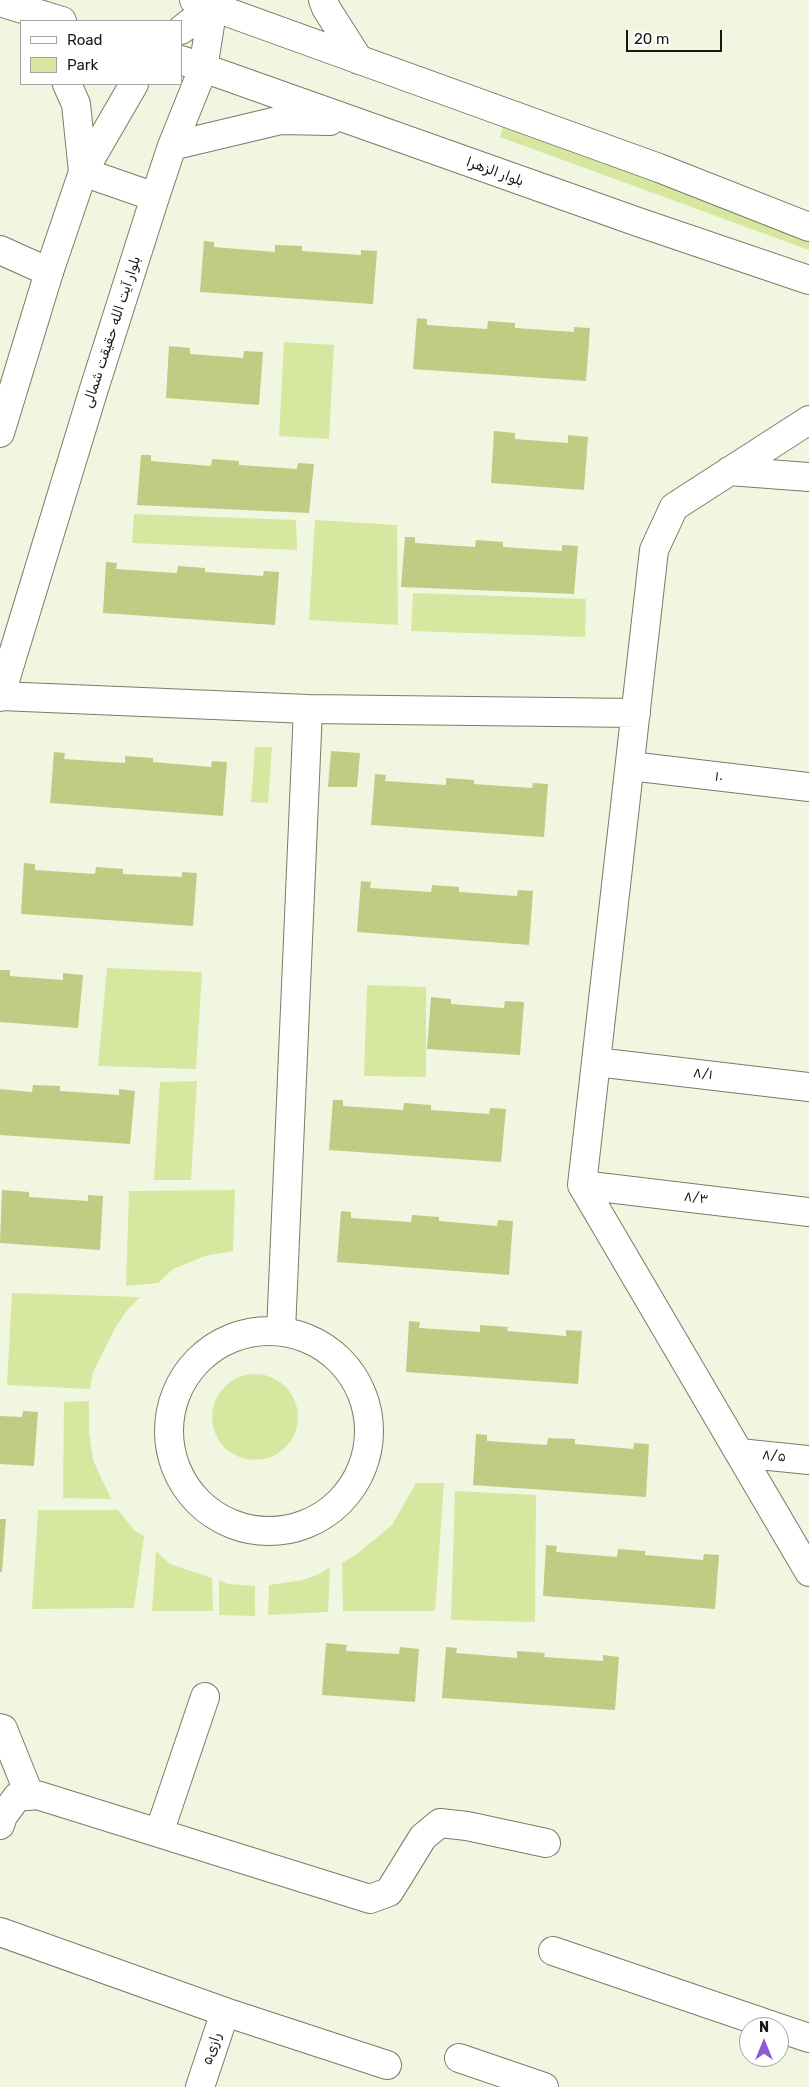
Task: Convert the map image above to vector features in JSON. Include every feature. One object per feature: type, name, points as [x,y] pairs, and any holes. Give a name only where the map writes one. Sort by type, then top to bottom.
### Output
[{"type":"street","points":[[323,0],[326,8],[359,60]]},
{"type":"street","points":[[0,2],[59,20]]},
{"type":"street","points":[[182,29],[209,2],[359,60],[660,168],[809,227]]},
{"type":"street","name":"بلوار آیت الله حقیقت شمالی","points":[[0,696],[90,399],[172,146],[209,2]]},
{"type":"street","points":[[0,6],[20,24]]},
{"type":"street","name":"بلوار الزهرا","points":[[192,64],[638,222],[809,280]]},
{"type":"street","points":[[67,85],[76,104],[82,172]]},
{"type":"street","points":[[0,433],[49,272],[82,172],[133,85]]},
{"type":"street","points":[[172,146],[281,120],[354,122]]},
{"type":"street","points":[[82,172],[155,197]]},
{"type":"street","points":[[0,250],[49,272]]},
{"type":"street","points":[[809,420],[674,507],[654,550],[582,1185],[809,1572]]},
{"type":"street","points":[[729,471],[809,478]]},
{"type":"street","points":[[0,696],[308,709],[636,713]]},
{"type":"street","points":[[282,1331],[308,709]]},
{"type":"street","name":"۱۰","points":[[630,766],[809,788]]},
{"type":"street","name":"۸/۱","points":[[596,1062],[809,1087]]},
{"type":"street","name":"۸/۳","points":[[582,1185],[809,1212]]},
{"type":"street","points":[[282,1331],[317,1343],[349,1369],[367,1404],[370,1443],[358,1480],[332,1511],[296,1529],[257,1532],[220,1520],[190,1494],[172,1461],[168,1419],[180,1382],[206,1352],[241,1334],[282,1331]]},
{"type":"street","name":"۸/۵","points":[[739,1453],[809,1460]]},
{"type":"street","points":[[159,1833],[205,1697]]},
{"type":"street","points":[[0,1728],[3,1729],[30,1796]]},
{"type":"street","points":[[0,1825],[2,1816],[16,1798],[37,1795],[370,1899],[389,1892],[423,1837],[440,1823],[468,1826],[546,1843]]},
{"type":"street","points":[[0,1932],[225,2012],[387,2065]]},
{"type":"street","points":[[553,1951],[745,2017]]},
{"type":"street","name":"رازی۵","points":[[200,2087],[225,2012]]},
{"type":"street","points":[[789,2032],[809,2038]]},
{"type":"street","points":[[459,2058],[544,2087]]},
{"type":"green space","points":[[503,127],[809,238],[809,250],[500,137]]},
{"type":"green space","points":[[284,342],[334,345],[329,439],[279,436]]},
{"type":"green space","points":[[134,514],[296,520],[297,550],[132,543]]},
{"type":"green space","points":[[315,520],[397,525],[398,625],[309,620]]},
{"type":"green space","points":[[413,593],[586,599],[585,637],[411,631]]},
{"type":"green space","points":[[255,747],[272,747],[268,803],[251,802]]},
{"type":"green space","points":[[107,968],[202,972],[196,1069],[98,1066]]},
{"type":"green space","points":[[367,985],[426,987],[426,1077],[364,1076]]},
{"type":"green space","points":[[197,1081],[191,1180],[154,1180],[160,1082]]},
{"type":"green space","points":[[235,1190],[233,1251],[205,1256],[173,1269],[158,1283],[126,1286],[129,1191]]},
{"type":"green space","points":[[12,1293],[140,1297],[128,1309],[115,1328],[93,1372],[90,1389],[7,1385]]},
{"type":"green space","points":[[255,1374],[272,1377],[286,1386],[295,1400],[298,1417],[295,1434],[286,1448],[272,1457],[255,1460],[238,1457],[224,1448],[215,1434],[212,1417],[215,1400],[224,1386],[238,1377]]},
{"type":"green space","points":[[89,1401],[89,1433],[93,1460],[111,1499],[63,1498],[64,1402]]},
{"type":"green space","points":[[416,1483],[444,1483],[435,1611],[343,1611],[342,1563],[356,1555],[392,1525]]},
{"type":"green space","points":[[455,1491],[536,1495],[535,1622],[451,1620]]},
{"type":"green space","points":[[38,1510],[118,1510],[135,1531],[144,1536],[134,1608],[32,1609]]},
{"type":"green space","points":[[156,1551],[170,1564],[212,1578],[213,1611],[152,1611]]},
{"type":"green space","points":[[330,1567],[328,1612],[268,1615],[269,1585],[303,1580],[319,1574]]},
{"type":"green space","points":[[219,1580],[228,1584],[255,1586],[255,1616],[219,1615]]},
{"type":"building","points":[[204,241],[214,242],[214,247],[275,252],[275,245],[302,246],[302,251],[361,255],[361,250],[377,251],[373,304],[200,292]]},
{"type":"building","points":[[417,318],[427,319],[427,325],[487,329],[488,321],[515,323],[515,328],[574,332],[574,327],[590,328],[586,381],[413,369]]},
{"type":"building","points":[[169,346],[190,348],[190,354],[243,358],[244,351],[263,352],[259,405],[166,398]]},
{"type":"building","points":[[494,431],[515,433],[515,439],[568,443],[568,435],[588,437],[584,490],[491,483]]},
{"type":"building","points":[[141,455],[151,455],[151,461],[211,466],[212,459],[239,461],[239,465],[297,469],[298,463],[314,464],[309,513],[137,505]]},
{"type":"building","points":[[405,537],[415,537],[415,543],[475,547],[476,540],[503,542],[503,547],[562,551],[562,545],[578,546],[574,594],[401,587]]},
{"type":"building","points":[[106,562],[117,563],[116,569],[177,573],[178,566],[205,568],[205,572],[263,576],[264,571],[279,572],[275,625],[103,613]]},
{"type":"building","points":[[331,751],[360,753],[357,787],[328,787]]},
{"type":"building","points":[[54,752],[65,753],[64,759],[125,763],[125,756],[153,758],[153,762],[211,767],[212,761],[227,762],[223,816],[50,803]]},
{"type":"building","points":[[375,774],[386,775],[385,781],[446,785],[446,778],[474,780],[474,784],[532,788],[533,783],[548,784],[544,837],[371,825]]},
{"type":"building","points":[[24,863],[35,864],[35,870],[95,874],[96,867],[123,869],[123,874],[182,877],[182,872],[197,873],[193,926],[21,914]]},
{"type":"building","points":[[361,881],[371,882],[370,888],[431,892],[432,885],[459,887],[459,892],[517,896],[518,890],[533,891],[529,945],[357,932]]},
{"type":"building","points":[[0,970],[10,970],[10,976],[63,980],[63,973],[83,975],[78,1028],[0,1022]]},
{"type":"building","points":[[431,997],[451,999],[451,1004],[504,1008],[505,1001],[524,1002],[520,1055],[427,1049]]},
{"type":"building","points":[[33,1085],[60,1086],[60,1091],[119,1095],[119,1089],[135,1091],[130,1144],[0,1135],[0,1089],[32,1092]]},
{"type":"building","points":[[333,1100],[343,1100],[343,1106],[403,1110],[404,1103],[431,1105],[431,1110],[489,1114],[490,1108],[506,1109],[501,1162],[329,1150]]},
{"type":"building","points":[[2,1190],[29,1192],[29,1197],[88,1201],[88,1195],[103,1196],[100,1250],[0,1243]]},
{"type":"building","points":[[341,1211],[351,1212],[351,1218],[411,1222],[412,1215],[439,1217],[439,1221],[497,1226],[498,1220],[513,1221],[509,1275],[337,1262]]},
{"type":"building","points":[[409,1321],[420,1322],[419,1328],[480,1332],[480,1325],[508,1327],[507,1331],[566,1336],[566,1330],[582,1331],[578,1384],[406,1372]]},
{"type":"building","points":[[23,1411],[38,1412],[34,1466],[0,1464],[0,1416],[22,1417]]},
{"type":"building","points":[[476,1434],[487,1435],[487,1441],[547,1445],[548,1438],[575,1439],[575,1444],[633,1449],[634,1443],[649,1444],[646,1497],[473,1485]]},
{"type":"building","points":[[0,1519],[6,1519],[2,1572],[0,1572]]},
{"type":"building","points":[[546,1545],[557,1546],[556,1552],[617,1557],[618,1549],[645,1551],[645,1555],[703,1560],[704,1554],[719,1555],[715,1609],[543,1596]]},
{"type":"building","points":[[326,1643],[347,1645],[346,1651],[399,1654],[400,1647],[419,1649],[415,1702],[322,1695]]},
{"type":"building","points":[[446,1647],[457,1648],[456,1653],[517,1658],[517,1651],[545,1653],[544,1657],[603,1661],[603,1655],[619,1657],[615,1710],[442,1698]]}]
